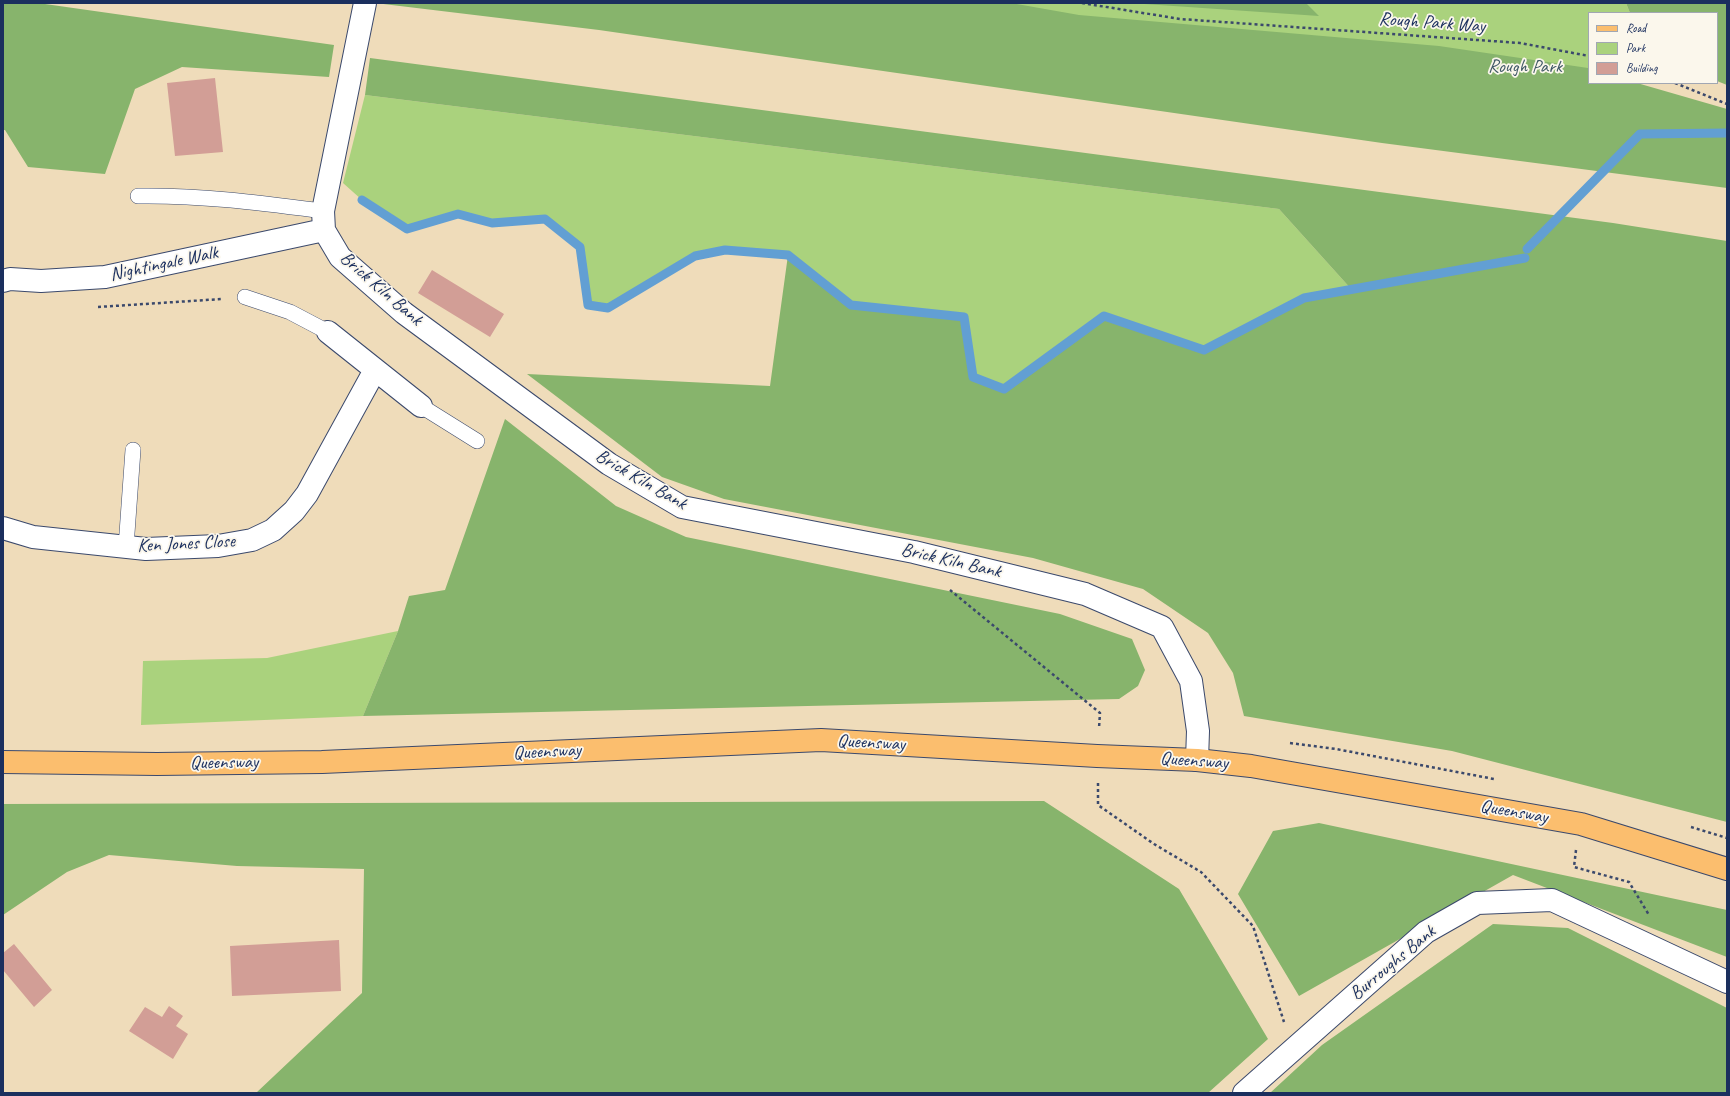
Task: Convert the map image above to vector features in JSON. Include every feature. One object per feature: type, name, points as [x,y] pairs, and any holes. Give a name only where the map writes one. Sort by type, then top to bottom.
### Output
[{"type":"main road","name":"Queensway","points":[[3,762],[157,764],[322,762],[821,740],[1097,756],[1197,760],[1251,766],[1581,824],[1727,869]]},
{"type":"street","points":[[323,221],[365,3]]},
{"type":"street","name":"Nightingale Walk","points":[[3,281],[10,279],[41,281],[104,277],[323,221]]},
{"type":"street","name":"Brick Kiln Bank","points":[[323,221],[340,257],[404,313],[609,464],[682,507],[914,552],[1085,594],[1162,626],[1191,681],[1198,731],[1197,760]]},
{"type":"street","points":[[328,332],[421,406]]},
{"type":"street","name":"Ken Jones Close","points":[[3,528],[33,537],[146,549],[218,546],[252,540],[273,530],[294,511],[307,494],[375,370]]},
{"type":"street","name":"Burroughs Bank","points":[[1244,1093],[1426,932],[1477,903],[1552,900],[1727,982]]},
{"type":"lane","points":[[138,196],[212,198],[323,221]]},
{"type":"lane","points":[[245,297],[290,312],[328,332]]},
{"type":"lane","points":[[421,406],[477,441]]},
{"type":"lane","points":[[126,547],[133,450]]},
{"type":"path","name":"Rough Park Way","points":[[1082,3],[1180,19],[1520,43],[1588,56]]},
{"type":"path","points":[[1677,84],[1727,104]]},
{"type":"path","points":[[95,307],[245,297]]},
{"type":"path","points":[[948,589],[1100,713],[1097,756],[1098,806],[1154,844],[1201,872],[1254,926],[1293,1050]]},
{"type":"path","points":[[1581,824],[1574,867],[1629,882],[1672,956]]},
{"type":"green space","points":[[3,3],[38,3],[334,45],[329,77],[182,67],[135,89],[105,174],[28,167],[5,130],[3,130]]},
{"type":"green space","points":[[375,3],[1011,3],[1079,15],[1439,46],[1588,68],[1588,84],[1640,84],[1727,109],[1727,188],[1382,143],[599,30]]},
{"type":"green space","name":"Rough Park","points":[[740,3],[1626,3],[1630,12],[1588,12],[1589,84],[1586,140]]},
{"type":"green space","points":[[1130,3],[1306,3],[1319,16]]},
{"type":"green space","points":[[1626,3],[1727,3],[1727,85],[1718,81],[1718,12],[1630,12]]},
{"type":"green space","points":[[370,58],[1613,223],[1727,241],[1727,822],[1452,751],[1244,716],[1233,673],[1208,633],[1143,589],[1033,558],[724,499],[662,477],[527,374],[770,386],[788,255],[851,305],[964,317],[973,377],[1004,389],[1104,316],[1204,350],[1304,298],[1352,290],[1279,209],[365,95]]},
{"type":"green space","points":[[365,95],[1279,209],[1352,290],[1304,298],[1204,350],[1104,316],[1004,389],[973,377],[964,317],[851,305],[788,255],[725,250],[695,256],[608,308],[588,305],[580,247],[545,219],[492,223],[458,214],[407,229],[362,200],[343,183]]},
{"type":"green space","points":[[505,419],[616,506],[686,537],[1060,614],[1132,639],[1145,670],[1138,686],[1119,699],[363,716],[398,631],[409,596],[445,590]]},
{"type":"green space","points":[[398,631],[363,716],[141,725],[143,661],[267,658]]},
{"type":"green space","points":[[1044,801],[1179,889],[1268,1039],[1208,1093],[256,1093],[362,993],[364,869],[237,866],[109,855],[67,872],[3,915],[3,804]]},
{"type":"green space","points":[[1319,823],[1727,910],[1727,957],[1513,875],[1299,996],[1238,894],[1273,831]]},
{"type":"green space","points":[[1493,924],[1568,928],[1727,1008],[1727,1093],[1270,1093],[1322,1045]]},
{"type":"building","points":[[215,78],[223,152],[175,156],[167,83]]},
{"type":"building","points":[[432,270],[504,314],[490,337],[418,293]]},
{"type":"building","points":[[339,940],[341,991],[232,996],[230,946]]},
{"type":"building","points":[[14,944],[52,990],[34,1007],[3,970],[3,953]]},
{"type":"building","points":[[169,1006],[183,1016],[176,1026],[188,1034],[173,1059],[129,1031],[145,1007],[162,1017]]},
{"type":"waterway","points":[[1527,249],[1640,134],[1727,133]]},
{"type":"waterway","points":[[362,200],[407,229],[458,214],[492,223],[545,219],[580,247],[588,305],[608,308],[695,256],[725,250],[788,255],[851,305],[964,317],[973,377],[1004,389],[1104,316],[1204,350],[1304,298],[1525,258]]}]
